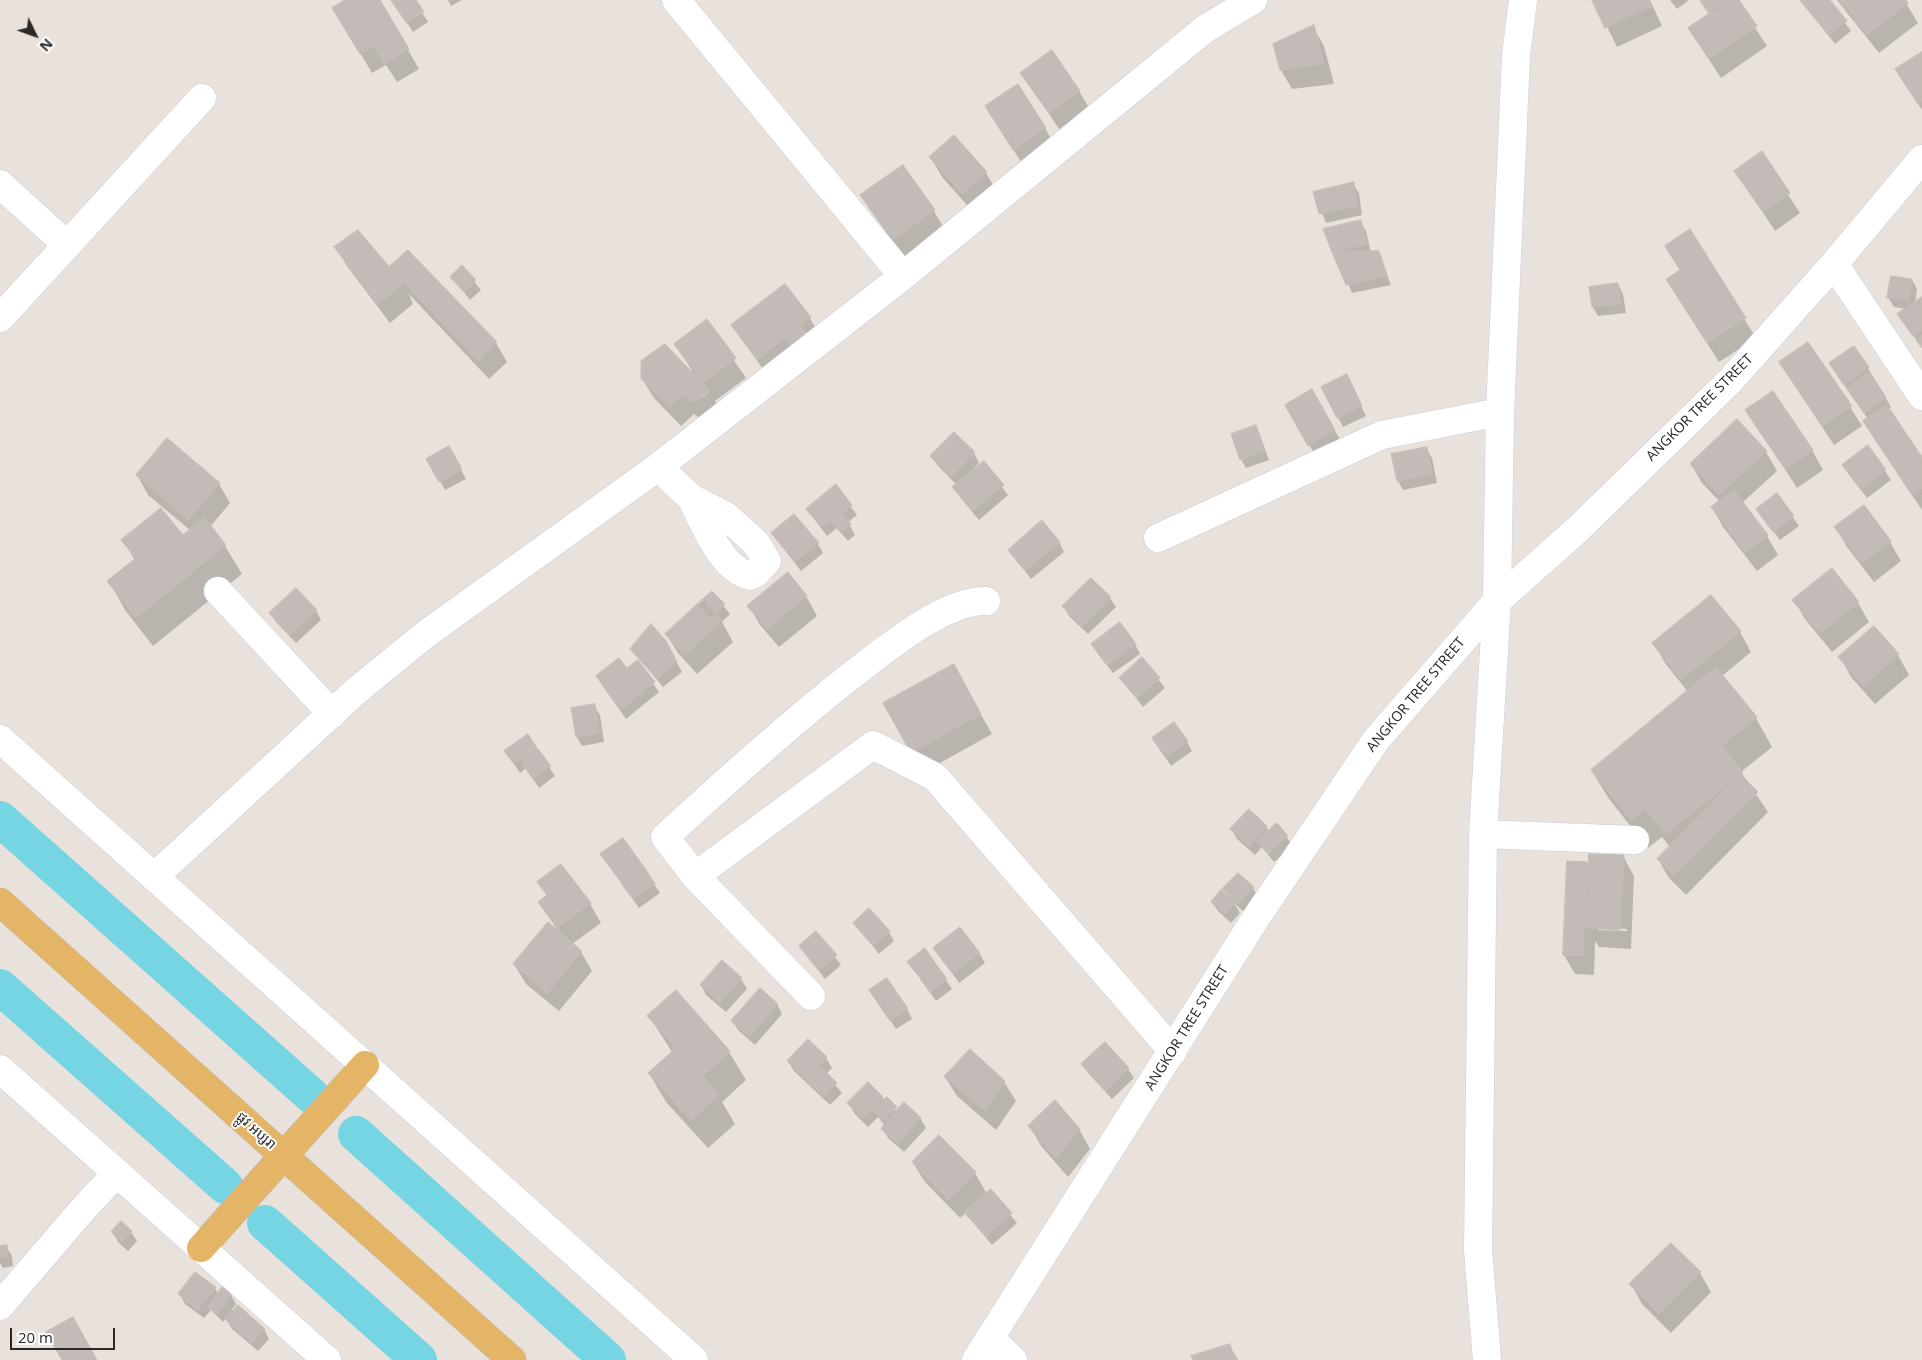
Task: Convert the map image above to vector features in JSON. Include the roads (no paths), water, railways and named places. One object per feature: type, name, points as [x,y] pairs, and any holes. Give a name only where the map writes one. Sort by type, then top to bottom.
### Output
[{"type":"main road","name":"ផ្លូវ អប្សរា","points":[[0,902],[512,1360]]},
{"type":"main road","points":[[201,1248],[365,1065]]},
{"type":"street","points":[[676,0],[903,276]]},
{"type":"street","points":[[154,877],[332,714],[426,634],[658,467],[903,276],[1205,29],[1253,0]]},
{"type":"street","points":[[1487,1360],[1478,1250],[1483,834],[1497,601],[1500,412],[1516,56],[1522,0]]},
{"type":"street","points":[[0,318],[202,98]]},
{"type":"street","name":"ANGKOR TREE STREET","points":[[983,1349],[1256,918],[1376,740],[1497,601],[1578,529],[1730,381],[1834,264],[1922,160]]},
{"type":"street","points":[[0,184],[66,244]]},
{"type":"street","points":[[1834,264],[1922,396]]},
{"type":"street","points":[[1158,538],[1382,435],[1500,412]]},
{"type":"street","points":[[658,467],[691,498]]},
{"type":"street","points":[[218,591],[332,714]]},
{"type":"street","points":[[811,996],[695,876],[665,837],[770,740],[909,631],[966,603],[974,600],[986,601]]},
{"type":"street","points":[[0,739],[694,1360]]},
{"type":"street","points":[[695,876],[873,745],[935,777],[1173,1051]]},
{"type":"street","points":[[1483,834],[1636,840]]},
{"type":"street","points":[[0,1069],[327,1360]]},
{"type":"street","points":[[0,1306],[117,1173]]},
{"type":"street","points":[[983,1349],[1012,1360]]},
{"type":"waterway","points":[[0,819],[312,1096]]},
{"type":"waterway","points":[[0,987],[225,1186]]},
{"type":"waterway","points":[[356,1134],[608,1360]]},
{"type":"waterway","points":[[265,1223],[419,1360]]}]
